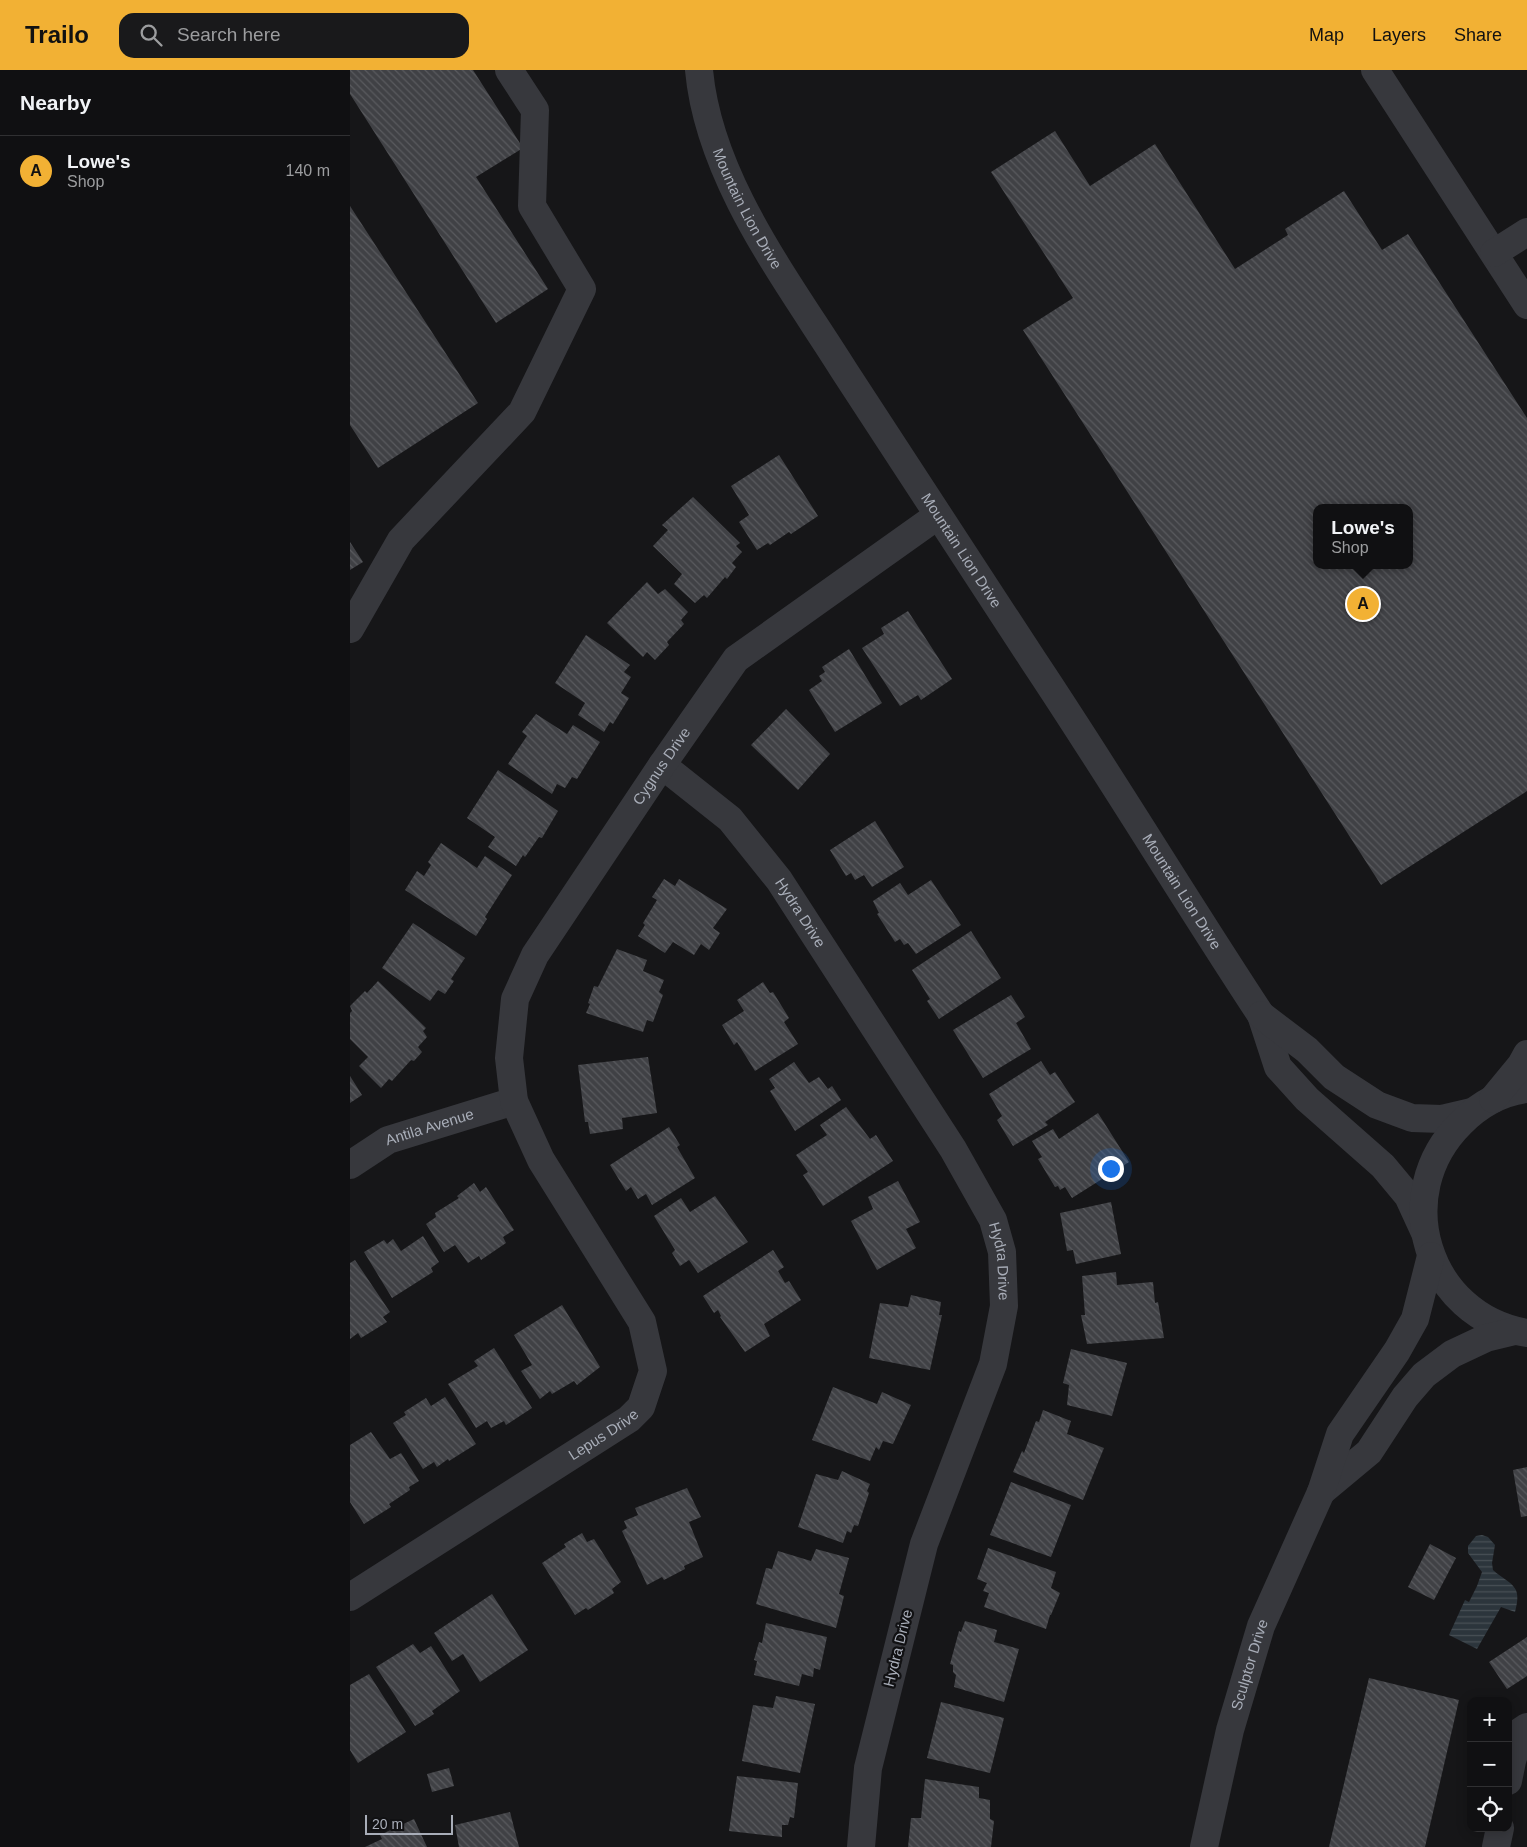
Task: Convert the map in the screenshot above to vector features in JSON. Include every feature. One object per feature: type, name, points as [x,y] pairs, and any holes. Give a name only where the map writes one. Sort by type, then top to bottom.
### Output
[{"type":"street","points":[[350,629],[401,540],[522,412],[582,289],[532,206],[535,110],[509,70]]},
{"type":"street","name":"Mountain Lion Drive","points":[[699,70],[700,84],[710,130],[741,204],[772,257],[938,516],[1068,712],[1261,1015],[1278,1067],[1307,1100],[1383,1166],[1408,1196],[1445,1281],[1464,1303],[1488,1320],[1521,1332]]},
{"type":"street","points":[[1375,70],[1527,305]]},
{"type":"street","points":[[1494,254],[1527,232]]},
{"type":"street","name":"Cygnus Drive","points":[[514,1101],[509,1058],[516,999],[535,955],[662,765],[736,659],[938,516]]},
{"type":"street","name":"Hydra Drive","points":[[662,765],[730,819],[779,880],[953,1149],[994,1220],[1002,1252],[1004,1306],[993,1364],[924,1544],[868,1768],[861,1847]]},
{"type":"street","name":"Mountain Lion Drive","points":[[1261,1015],[1307,1050],[1334,1077],[1377,1105],[1412,1118],[1442,1119],[1519,1090],[1527,1089]]},
{"type":"street","points":[[1428,1244],[1423,1199],[1431,1166],[1448,1136],[1522,1065],[1527,1054]]},
{"type":"street","name":"Antila Avenue","points":[[350,1165],[388,1140],[514,1101]]},
{"type":"street","name":"Lepus Drive","points":[[350,1597],[629,1419],[641,1407],[653,1371],[642,1322],[541,1160],[514,1101]]},
{"type":"street","name":"Sculptor Drive","points":[[1204,1847],[1230,1730],[1261,1626],[1321,1492],[1340,1434],[1397,1351],[1415,1319],[1428,1244]]},
{"type":"street","name":"Sculptor Drive","points":[[1321,1492],[1369,1452],[1405,1397],[1424,1375],[1452,1354],[1486,1338],[1521,1332]]},
{"type":"street","points":[[1512,1761],[1521,1731],[1527,1727]]},
{"type":"street","points":[[1496,1847],[1499,1832]]},
{"type":"shaded area","points":[[1476,1536],[1488,1537],[1495,1545],[1492,1563],[1493,1570],[1510,1582],[1516,1590],[1517,1603],[1515,1612],[1501,1607],[1477,1649],[1449,1635],[1465,1600],[1469,1602],[1482,1572],[1468,1553],[1468,1546]]},
{"type":"building","points":[[350,70],[473,70],[523,148],[476,177],[548,289],[496,323],[350,94]]},
{"type":"building","points":[[1055,131],[1090,186],[1155,144],[1235,269],[1288,235],[1285,229],[1344,191],[1382,250],[1408,234],[1527,418],[1527,791],[1381,885],[1023,330],[1073,298],[991,172]]},
{"type":"building","points":[[350,206],[478,403],[378,468],[350,425]]},
{"type":"building","points":[[779,455],[818,516],[791,534],[789,532],[770,545],[768,543],[757,550],[739,522],[749,515],[731,486]]},
{"type":"building","points":[[693,497],[740,543],[736,546],[742,552],[732,563],[736,567],[727,579],[725,577],[707,598],[704,595],[695,603],[674,584],[682,574],[653,546],[668,530],[662,525]]},
{"type":"building","points":[[350,542],[363,562],[350,570]]},
{"type":"building","points":[[647,582],[658,594],[665,589],[688,612],[681,620],[684,624],[667,642],[669,645],[655,660],[647,652],[643,657],[607,623]]},
{"type":"building","points":[[908,611],[952,679],[921,700],[918,695],[900,706],[862,648],[884,634],[881,628]]},
{"type":"building","points":[[586,635],[630,665],[624,672],[631,677],[621,693],[629,698],[613,724],[610,722],[604,732],[578,715],[585,703],[555,683]]},
{"type":"building","points":[[849,649],[882,703],[835,732],[809,690],[822,681],[819,676],[825,672],[822,667]]},
{"type":"building","points":[[786,709],[830,754],[798,790],[751,745]]},
{"type":"building","points":[[536,714],[567,734],[573,725],[600,742],[577,779],[572,777],[565,788],[557,784],[552,794],[508,764],[527,736],[522,732]]},
{"type":"building","points":[[498,770],[558,811],[542,838],[539,837],[516,866],[488,847],[495,837],[467,818]]},
{"type":"building","points":[[875,821],[904,867],[872,887],[864,875],[855,880],[851,873],[846,876],[830,850]]},
{"type":"building","points":[[441,843],[477,868],[485,856],[512,875],[485,917],[487,919],[476,936],[405,890],[417,871],[424,876],[431,865],[428,862]]},
{"type":"building","points":[[664,879],[675,886],[679,879],[727,909],[713,928],[720,933],[709,950],[701,944],[694,955],[673,942],[665,953],[638,936],[645,925],[643,923],[657,900],[652,897]]},
{"type":"building","points":[[931,880],[961,925],[916,954],[908,943],[904,945],[900,939],[895,942],[877,914],[879,913],[873,901],[900,883],[908,895]]},
{"type":"building","points":[[413,923],[465,958],[451,979],[454,981],[445,994],[438,990],[430,1001],[382,968]]},
{"type":"building","points":[[971,931],[1001,978],[939,1019],[927,1001],[930,999],[912,970]]},
{"type":"building","points":[[617,949],[647,960],[643,971],[664,980],[659,992],[663,995],[653,1022],[647,1020],[643,1032],[586,1013],[594,986],[598,987]]},
{"type":"building","points":[[378,981],[426,1028],[423,1031],[427,1037],[418,1047],[422,1052],[414,1061],[411,1060],[392,1081],[389,1079],[381,1088],[359,1066],[368,1057],[350,1039],[350,1013],[352,1011],[350,1006],[365,991],[367,993]]},
{"type":"building","points":[[763,982],[770,993],[773,992],[789,1018],[784,1022],[798,1044],[755,1071],[737,1042],[734,1045],[722,1025],[744,1011],[737,1000]]},
{"type":"building","points":[[1011,995],[1025,1017],[1016,1023],[1031,1049],[983,1078],[953,1030]]},
{"type":"building","points":[[648,1057],[657,1113],[622,1118],[623,1129],[590,1134],[588,1122],[585,1122],[578,1065]]},
{"type":"building","points":[[1041,1061],[1050,1075],[1055,1072],[1075,1102],[1045,1122],[1048,1125],[1013,1146],[997,1120],[1002,1116],[989,1094]]},
{"type":"building","points":[[794,1062],[809,1083],[819,1077],[828,1089],[832,1086],[841,1100],[795,1131],[770,1091],[775,1088],[769,1079]]},
{"type":"building","points":[[350,1076],[362,1095],[350,1103]]},
{"type":"building","points":[[846,1107],[870,1139],[876,1135],[893,1161],[823,1206],[803,1175],[808,1172],[796,1155],[827,1135],[820,1125]]},
{"type":"building","points":[[1098,1113],[1129,1162],[1072,1198],[1065,1187],[1060,1190],[1058,1186],[1055,1187],[1038,1159],[1042,1157],[1032,1141],[1053,1129],[1059,1139]]},
{"type":"building","points":[[669,1127],[680,1145],[677,1147],[695,1178],[652,1205],[646,1194],[638,1199],[631,1187],[626,1191],[610,1165]]},
{"type":"building","points":[[898,1181],[920,1222],[906,1229],[916,1248],[877,1270],[851,1221],[873,1209],[868,1197]]},
{"type":"building","points":[[474,1183],[480,1192],[486,1187],[514,1230],[503,1237],[506,1243],[481,1260],[479,1256],[468,1263],[455,1245],[444,1252],[426,1224],[436,1217],[435,1213],[459,1198],[457,1196]]},
{"type":"building","points":[[715,1196],[748,1242],[698,1273],[689,1260],[680,1266],[672,1253],[675,1250],[654,1216],[681,1198],[690,1212]]},
{"type":"building","points":[[1111,1202],[1121,1254],[1076,1264],[1073,1250],[1067,1251],[1060,1213]]},
{"type":"building","points":[[423,1236],[439,1262],[431,1268],[433,1272],[392,1298],[364,1252],[384,1240],[387,1244],[393,1239],[401,1251]]},
{"type":"building","points":[[773,1250],[784,1267],[778,1271],[785,1283],[789,1281],[801,1300],[764,1324],[770,1336],[745,1352],[720,1317],[718,1310],[714,1313],[703,1296]]},
{"type":"building","points":[[355,1260],[390,1312],[383,1317],[387,1322],[361,1338],[358,1333],[350,1339],[350,1263]]},
{"type":"building","points":[[1116,1272],[1117,1285],[1153,1282],[1155,1303],[1158,1302],[1164,1338],[1087,1344],[1081,1315],[1085,1315],[1082,1276]]},
{"type":"building","points":[[911,1295],[941,1302],[939,1315],[942,1315],[930,1370],[869,1358],[880,1303],[908,1307]]},
{"type":"building","points":[[562,1305],[600,1367],[577,1385],[574,1381],[552,1394],[550,1391],[540,1399],[521,1371],[532,1365],[514,1335]]},
{"type":"building","points":[[494,1348],[532,1408],[506,1425],[504,1421],[491,1428],[487,1421],[476,1428],[448,1384],[478,1366],[474,1361]]},
{"type":"building","points":[[1071,1349],[1127,1363],[1112,1416],[1067,1405],[1069,1385],[1063,1383]]},
{"type":"building","points":[[833,1387],[877,1404],[882,1392],[911,1405],[893,1444],[883,1441],[879,1450],[876,1447],[870,1461],[812,1440]]},
{"type":"building","points":[[445,1397],[476,1444],[437,1467],[434,1462],[423,1469],[393,1423],[406,1415],[404,1412],[426,1398],[431,1406]]},
{"type":"building","points":[[1043,1410],[1071,1421],[1067,1434],[1104,1448],[1083,1500],[1013,1472],[1022,1451],[1024,1453],[1036,1421],[1039,1422]]},
{"type":"building","points":[[371,1432],[390,1459],[401,1453],[419,1481],[409,1487],[410,1490],[389,1504],[391,1507],[364,1524],[350,1502],[350,1445]]},
{"type":"building","points":[[1527,1467],[1527,1516],[1521,1517],[1513,1470]]},
{"type":"building","points":[[842,1471],[870,1484],[867,1491],[869,1493],[858,1526],[854,1525],[851,1533],[847,1531],[843,1543],[798,1527],[816,1474],[838,1480]]},
{"type":"building","points":[[1011,1482],[1071,1505],[1051,1557],[990,1535]]},
{"type":"building","points":[[687,1488],[701,1517],[689,1522],[703,1557],[684,1566],[685,1569],[664,1580],[662,1577],[647,1585],[622,1531],[627,1528],[624,1521],[638,1515],[635,1508]]},
{"type":"building","points":[[582,1533],[587,1542],[594,1539],[621,1582],[612,1589],[614,1593],[588,1610],[586,1608],[575,1615],[542,1563],[566,1547],[564,1544]]},
{"type":"building","points":[[1430,1544],[1456,1558],[1434,1600],[1408,1587]]},
{"type":"building","points":[[988,1548],[1056,1572],[1051,1588],[1060,1593],[1046,1629],[984,1607],[989,1593],[983,1591],[987,1583],[977,1579]]},
{"type":"building","points":[[816,1549],[849,1558],[839,1594],[844,1596],[836,1628],[756,1604],[766,1568],[772,1569],[778,1551],[811,1561]]},
{"type":"building","points":[[492,1594],[528,1650],[480,1682],[463,1654],[452,1661],[434,1633]]},
{"type":"building","points":[[965,1621],[997,1630],[994,1642],[1019,1649],[1004,1702],[954,1687],[956,1675],[953,1672],[953,1665],[950,1664],[959,1631],[961,1632]]},
{"type":"building","points":[[766,1623],[827,1637],[820,1670],[814,1668],[813,1677],[802,1674],[799,1686],[754,1675],[757,1661],[754,1660],[759,1642],[762,1643]]},
{"type":"building","points":[[1527,1637],[1527,1676],[1507,1689],[1489,1662]]},
{"type":"building","points":[[413,1644],[420,1653],[431,1646],[460,1691],[432,1711],[434,1714],[415,1726],[376,1667]]},
{"type":"building","points":[[369,1674],[406,1732],[358,1763],[350,1750],[350,1685]]},
{"type":"building","points":[[1369,1678],[1459,1700],[1425,1847],[1329,1847]]},
{"type":"building","points":[[776,1696],[815,1704],[800,1773],[742,1761],[753,1705],[773,1708]]},
{"type":"building","points":[[941,1702],[1004,1718],[990,1773],[927,1758]]},
{"type":"building","points":[[449,1768],[454,1786],[432,1792],[427,1774]]},
{"type":"building","points":[[737,1776],[798,1783],[794,1818],[790,1817],[788,1825],[782,1825],[782,1837],[729,1831]]},
{"type":"building","points":[[925,1779],[979,1787],[979,1798],[990,1800],[990,1819],[994,1821],[991,1847],[908,1847],[911,1818],[921,1818]]},
{"type":"building","points":[[510,1812],[519,1847],[459,1847],[455,1825]]},
{"type":"building","points":[[414,1819],[427,1847],[365,1847],[382,1839],[380,1835]]},
{"type":"place","name":"Lowe's","points":[[1363,604]]}]
